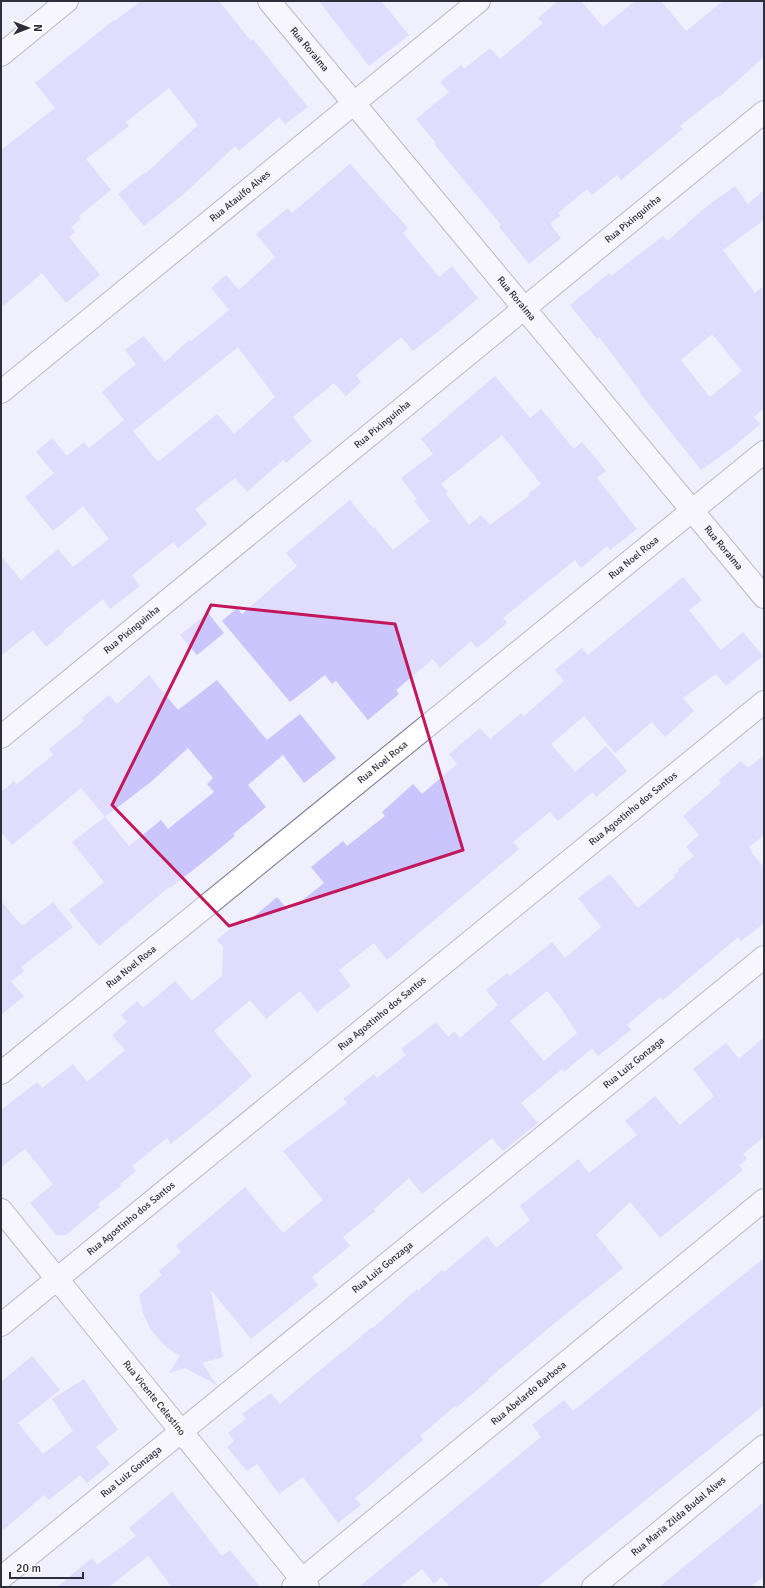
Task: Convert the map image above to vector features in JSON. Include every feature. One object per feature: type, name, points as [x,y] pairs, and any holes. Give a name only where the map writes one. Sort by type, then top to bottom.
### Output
[{"type":"street","points":[[1,55],[67,1]]},
{"type":"street","name":"Rua Roraima","points":[[269,1],[764,597]]},
{"type":"street","name":"Rua Ataulfo Alves","points":[[1,392],[479,1]]},
{"type":"street","name":"Rua Pixinguinha","points":[[1,737],[764,112]]},
{"type":"street","name":"Rua Noel Rosa","points":[[1,1073],[764,452]]},
{"type":"street","name":"Rua Agostinho dos Santos","points":[[1,1325],[764,702]]},
{"type":"street","name":"Rua Luiz Gonzaga","points":[[1,1578],[764,957]]},
{"type":"street","name":"Rua Abelardo Barbosa","points":[[301,1584],[764,1200]]},
{"type":"street","name":"Rua Vicente Celestino","points":[[1,1210],[181,1432],[301,1584]]},
{"type":"street","name":"Rua Maria Zilda Budal Alves","points":[[594,1587],[764,1446]]},
{"type":"highlighted area","points":[[211,605],[395,624],[463,850],[229,926],[112,805]]},
{"type":"building","points":[[141,1],[219,1],[251,41],[253,39],[308,107],[285,124],[279,117],[239,151],[235,146],[186,192],[144,226],[118,194],[144,173],[145,174],[198,125],[169,88],[126,122],[129,126],[86,159],[111,190],[79,216],[81,219],[71,227],[75,232],[69,237],[100,275],[66,303],[42,273],[1,308],[1,150],[55,108],[35,83],[114,20],[115,21]]},
{"type":"building","points":[[319,1],[381,1],[409,35],[369,66]]},
{"type":"building","points":[[558,1],[581,1],[603,27],[635,1],[661,1],[686,31],[723,1],[764,1],[764,57],[719,97],[718,96],[680,126],[683,129],[621,180],[617,175],[592,195],[587,189],[558,213],[560,216],[550,224],[561,238],[529,264],[499,227],[501,225],[434,144],[436,143],[416,119],[449,92],[440,82],[461,65],[464,69],[490,48],[500,59],[543,23],[538,18]]},
{"type":"building","points":[[350,164],[408,228],[403,233],[439,277],[452,266],[478,298],[413,351],[401,337],[356,375],[361,382],[346,396],[334,383],[293,417],[312,441],[286,463],[283,460],[247,492],[235,478],[195,509],[207,524],[178,548],[173,542],[132,575],[140,586],[110,609],[103,599],[63,631],[64,632],[46,647],[33,630],[1,656],[1,556],[21,580],[58,549],[73,567],[109,539],[83,506],[53,531],[25,497],[54,473],[36,452],[52,438],[67,456],[84,442],[89,448],[124,420],[158,462],[217,414],[234,434],[275,397],[238,347],[133,431],[102,392],[136,364],[125,350],[144,336],[165,362],[189,340],[191,341],[229,310],[211,288],[226,275],[239,290],[275,257],[256,234],[288,208],[292,213]]},
{"type":"building","points":[[735,186],[748,204],[764,190],[764,220],[723,250],[755,293],[764,286],[764,408],[754,417],[760,424],[732,448],[701,470],[639,392],[640,391],[599,337],[597,339],[570,305],[609,273],[611,276],[663,236],[667,241],[706,207]],"holes":[[[712,334],[742,371],[710,397],[681,360]]]},
{"type":"building","points":[[495,376],[530,418],[541,409],[574,449],[582,442],[606,471],[597,478],[637,529],[610,550],[607,546],[581,568],[575,560],[503,618],[507,623],[477,648],[471,641],[440,668],[433,659],[396,690],[399,694],[368,720],[336,681],[332,684],[325,675],[290,702],[222,621],[237,608],[242,614],[297,566],[286,553],[350,500],[393,550],[430,521],[414,501],[417,499],[401,478],[433,454],[421,439]],"holes":[[[502,435],[541,484],[528,494],[530,495],[490,525],[481,515],[469,525],[446,494],[448,492],[441,484]]]},
{"type":"building","points":[[683,577],[702,600],[689,610],[721,650],[743,632],[763,656],[726,686],[716,674],[683,698],[694,711],[665,737],[652,722],[615,753],[584,716],[551,744],[575,772],[606,746],[627,771],[596,797],[593,792],[558,821],[550,812],[513,842],[519,849],[387,960],[374,943],[339,970],[351,986],[317,1012],[300,991],[266,1019],[250,1000],[214,1031],[252,1076],[217,1107],[171,1144],[167,1138],[132,1166],[136,1171],[120,1184],[121,1186],[98,1204],[100,1207],[66,1235],[56,1235],[30,1203],[53,1184],[25,1149],[1,1167],[1,1110],[37,1082],[42,1088],[73,1064],[87,1082],[125,1050],[112,1035],[127,1022],[121,1015],[137,1001],[143,1008],[175,981],[192,1001],[222,976],[223,947],[217,940],[241,919],[245,924],[277,897],[289,911],[324,883],[311,867],[343,841],[347,846],[385,816],[382,812],[413,784],[422,794],[457,764],[449,754],[480,728],[490,739],[521,713],[524,716],[564,681],[555,670],[582,648],[588,655]]},
{"type":"building","points":[[208,613],[224,633],[197,655],[180,635]]},
{"type":"building","points":[[149,675],[178,710],[217,680],[267,740],[300,714],[336,758],[304,783],[283,755],[248,785],[266,807],[233,834],[235,836],[170,888],[169,887],[99,946],[69,910],[104,882],[72,842],[105,817],[81,788],[12,845],[1,832],[1,792],[14,781],[17,784],[53,755],[49,749],[84,721],[82,718],[109,695],[117,704]],"holes":[[[188,748],[213,778],[207,784],[214,792],[168,829],[161,820],[129,846],[105,817],[152,781]]]},
{"type":"building","points":[[764,755],[764,835],[749,847],[752,851],[751,852],[764,867],[764,923],[741,941],[738,937],[663,1000],[660,997],[627,1025],[631,1030],[598,1056],[592,1048],[564,1072],[562,1069],[521,1103],[538,1123],[503,1151],[492,1138],[422,1194],[409,1178],[373,1210],[375,1211],[343,1237],[350,1246],[312,1277],[318,1285],[251,1339],[211,1290],[223,1357],[202,1363],[217,1385],[185,1368],[169,1373],[180,1356],[165,1346],[151,1330],[143,1313],[139,1295],[162,1275],[159,1271],[181,1252],[176,1246],[245,1187],[283,1233],[323,1200],[283,1151],[347,1103],[343,1099],[374,1074],[377,1078],[406,1055],[401,1049],[436,1022],[448,1037],[454,1031],[460,1038],[498,1005],[486,990],[507,973],[510,976],[552,942],[565,958],[601,927],[578,898],[610,874],[638,908],[675,877],[674,875],[679,871],[678,869],[694,856],[686,847],[699,835],[683,816],[721,783],[719,780],[741,761],[748,768]],"holes":[[[547,991],[560,1007],[577,1033],[544,1061],[510,1021]]]},
{"type":"building","points":[[1,901],[22,926],[53,902],[73,927],[21,967],[24,971],[11,982],[24,996],[1,1015]]},
{"type":"building","points":[[764,1037],[764,1137],[743,1154],[747,1159],[739,1166],[743,1170],[660,1238],[630,1202],[596,1235],[623,1268],[488,1379],[489,1380],[456,1408],[455,1406],[420,1436],[423,1440],[355,1498],[361,1505],[338,1523],[303,1477],[279,1494],[257,1464],[247,1471],[227,1447],[234,1441],[228,1433],[246,1419],[242,1414],[271,1393],[280,1404],[372,1327],[373,1328],[417,1289],[418,1291],[442,1270],[444,1272],[487,1236],[496,1248],[530,1220],[520,1206],[578,1159],[589,1173],[637,1135],[625,1121],[655,1096],[680,1125],[714,1096],[693,1069],[726,1043],[739,1059]]},
{"type":"building","points":[[764,1258],[764,1405],[731,1432],[537,1587],[450,1587],[441,1577],[434,1584],[422,1569],[399,1587],[359,1587],[541,1437],[532,1425],[564,1400],[573,1411]]},
{"type":"building","points":[[32,1356],[60,1390],[18,1423],[43,1454],[73,1431],[52,1399],[84,1379],[118,1430],[96,1447],[110,1464],[87,1483],[80,1475],[49,1500],[44,1495],[1,1532],[1,1382]]},
{"type":"building","points":[[172,1492],[222,1556],[230,1550],[260,1587],[172,1587],[148,1556],[109,1587],[57,1587],[92,1558],[97,1565],[136,1536],[129,1528]]},
{"type":"building","points":[[764,1502],[764,1576],[750,1587],[659,1587]]}]
